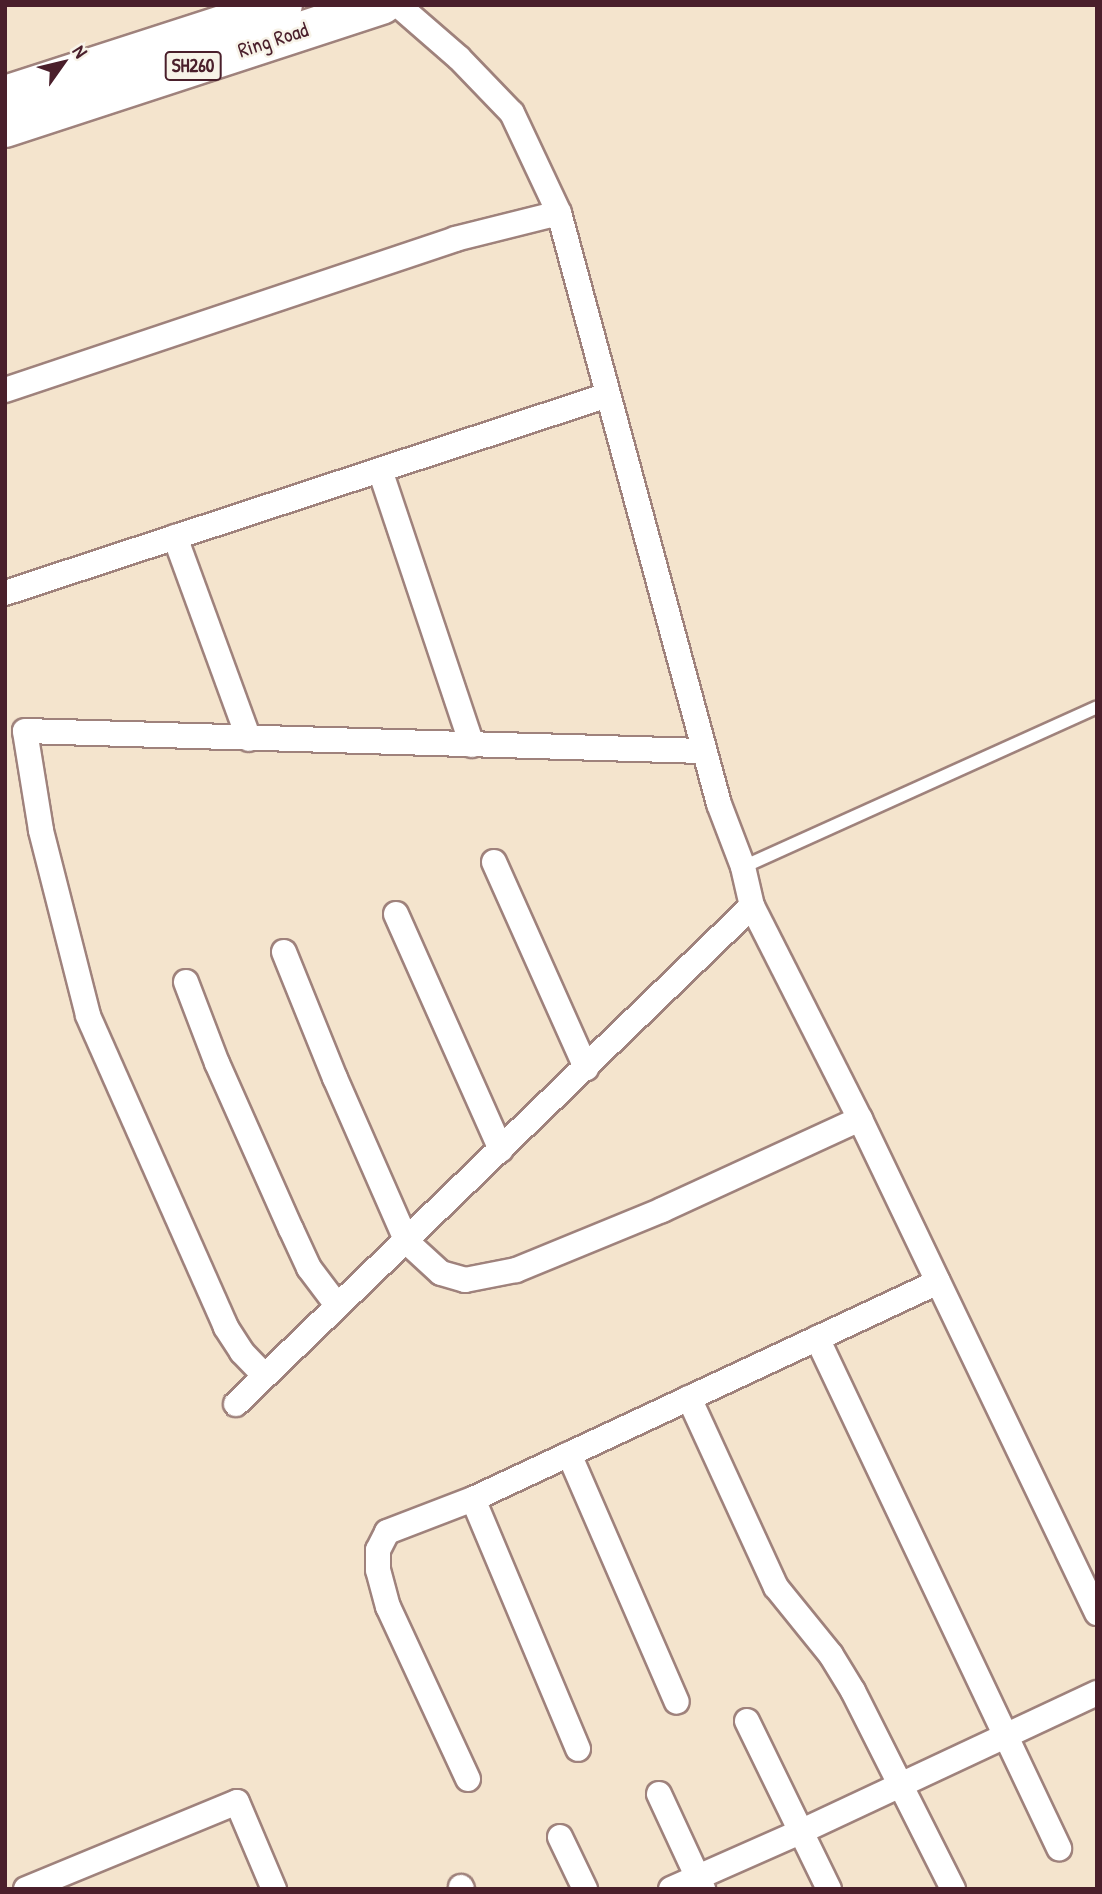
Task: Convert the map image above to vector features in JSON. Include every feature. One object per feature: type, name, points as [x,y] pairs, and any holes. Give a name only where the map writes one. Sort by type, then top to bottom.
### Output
[{"type":"highway","name":"Ring Road","points":[[5,95],[282,5]]},
{"type":"highway","name":"Ring Road","points":[[5,128],[382,5]]},
{"type":"street","points":[[398,5],[459,58],[512,113],[559,213],[704,751],[719,804],[743,867],[752,906],[860,1119],[1097,1613]]},
{"type":"street","points":[[5,390],[455,239],[559,213]]},
{"type":"street","points":[[5,593],[608,395]]},
{"type":"street","points":[[380,470],[472,745]]},
{"type":"street","points":[[176,537],[249,739]]},
{"type":"street","points":[[264,1375],[242,1352],[226,1327],[88,1015],[15,730],[704,751]]},
{"type":"street","points":[[494,862],[586,1068]]},
{"type":"street","points":[[236,1404],[407,1242],[752,906]]},
{"type":"street","points":[[396,914],[501,1150]]},
{"type":"street","points":[[284,952],[335,1078],[407,1242],[441,1273],[465,1280],[516,1270],[662,1210],[860,1119]]},
{"type":"street","points":[[186,982],[217,1063],[309,1268],[337,1306]]},
{"type":"street","points":[[468,1779],[388,1608],[378,1570],[378,1550],[387,1532],[473,1499],[938,1282]]},
{"type":"street","points":[[817,1338],[1003,1735],[1059,1848]]},
{"type":"street","points":[[690,1398],[776,1587],[831,1655],[853,1691],[953,1889]]},
{"type":"street","points":[[569,1454],[677,1702]]},
{"type":"street","points":[[473,1499],[578,1749]]},
{"type":"street","points":[[671,1889],[700,1883],[800,1832],[1097,1693]]},
{"type":"street","points":[[747,1721],[829,1889]]},
{"type":"street","points":[[659,1794],[700,1883]]},
{"type":"street","points":[[26,1889],[237,1802],[274,1889]]},
{"type":"street","points":[[560,1837],[585,1889]]},
{"type":"lane","points":[[743,867],[1097,707]]}]
